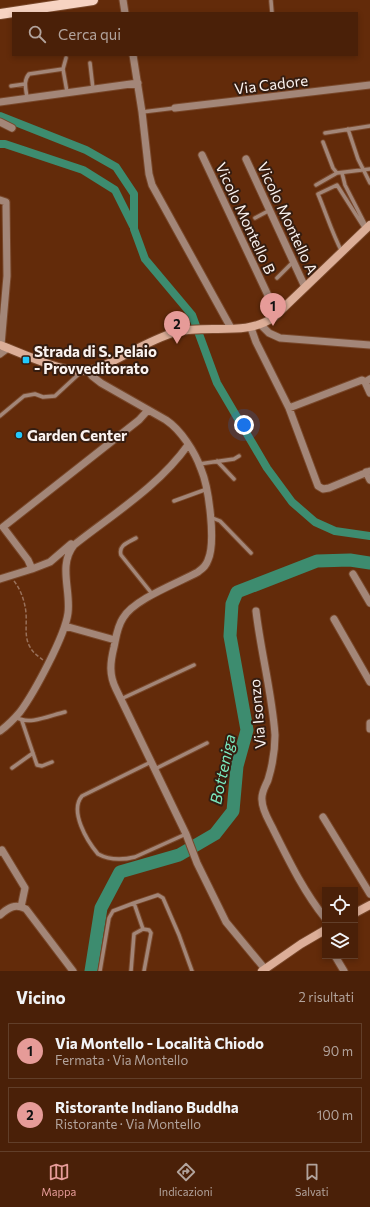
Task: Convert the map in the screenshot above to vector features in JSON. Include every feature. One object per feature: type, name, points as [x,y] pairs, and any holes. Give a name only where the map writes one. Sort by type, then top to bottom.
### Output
[{"type":"main road","points":[[0,14],[40,4],[93,0]]},
{"type":"street","points":[[123,0],[125,12]]},
{"type":"street","points":[[133,56],[142,112],[149,174],[152,185],[232,328]]},
{"type":"street","points":[[0,102],[138,83]]},
{"type":"street","name":"Via Cadore","points":[[175,108],[370,85]]},
{"type":"street","points":[[0,122],[12,128]]},
{"type":"street","name":"Vicolo Montello B","points":[[202,155],[278,313]]},
{"type":"street","name":"Vicolo Montello A","points":[[246,159],[305,287]]},
{"type":"street","points":[[0,200],[6,202],[7,276],[2,348],[64,369],[85,371],[101,367],[166,336],[189,330],[251,328],[261,325],[278,313],[368,228]]},
{"type":"street","points":[[261,325],[269,333],[280,338],[370,345]]},
{"type":"street","points":[[251,328],[256,342],[289,408],[318,486],[320,488],[329,488],[368,471],[370,480]]},
{"type":"street","points":[[85,371],[172,424],[180,433],[199,464],[204,476],[210,517],[211,545],[206,566],[138,603],[126,613],[120,623],[110,663],[112,681],[187,835],[197,863],[226,922],[263,970],[301,944],[322,934]]},
{"type":"street","points":[[289,408],[362,380],[368,380],[370,393]]},
{"type":"street","points":[[32,569],[28,560],[3,527],[139,420],[148,410]]},
{"type":"street","points":[[0,731],[19,719],[65,626],[68,606],[66,561],[71,548],[78,541],[112,517],[165,473],[188,445]]},
{"type":"street","points":[[0,579],[50,562],[74,542],[78,541]]},
{"type":"street","points":[[353,574],[370,604]]},
{"type":"street","name":"Via Isonzo","points":[[256,611],[271,700],[275,740],[270,772],[262,794],[263,806],[286,858],[314,904],[322,914]]},
{"type":"street","points":[[334,619],[370,682]]},
{"type":"street","points":[[65,626],[115,640]]},
{"type":"street","points":[[323,816],[370,894]]},
{"type":"street","points":[[1,850],[25,888],[21,906]]},
{"type":"street","points":[[358,911],[370,904]]},
{"type":"street","points":[[0,915],[10,907],[21,906],[28,911],[73,971]]},
{"type":"street","points":[[337,959],[344,971]]},
{"type":"lane","points":[[271,1],[272,12]]},
{"type":"lane","points":[[66,58],[63,69],[67,92]]},
{"type":"lane","points":[[90,63],[93,89]]},
{"type":"lane","points":[[27,98],[25,84],[27,76],[32,73],[63,69]]},
{"type":"lane","points":[[11,86],[25,84]]},
{"type":"lane","points":[[142,112],[175,108]]},
{"type":"lane","points":[[325,132],[370,126]]},
{"type":"lane","points":[[348,129],[354,149],[370,183]]},
{"type":"lane","points":[[323,142],[333,168],[337,173]]},
{"type":"lane","points":[[316,185],[337,173],[370,169]]},
{"type":"lane","points":[[342,173],[345,185],[368,228]]},
{"type":"lane","points":[[342,252],[332,232],[331,224],[318,194],[337,185],[368,228]]},
{"type":"lane","name":"Vicolo Montello B","points":[[255,218],[270,210]]},
{"type":"lane","name":"Vicolo Montello B","points":[[276,278],[294,261]]},
{"type":"lane","points":[[0,416],[24,396],[36,394],[42,397],[55,396],[85,371]]},
{"type":"lane","points":[[199,464],[234,459],[239,456]]},
{"type":"lane","points":[[217,461],[234,479]]},
{"type":"lane","points":[[174,500],[207,489]]},
{"type":"lane","points":[[210,517],[220,521],[251,552]]},
{"type":"lane","points":[[136,538],[122,546],[120,552],[121,556],[153,595]]},
{"type":"lane","points":[[121,699],[194,665]]},
{"type":"lane","points":[[19,719],[30,721],[65,712]]},
{"type":"lane","points":[[19,719],[37,765],[42,766],[52,762]]},
{"type":"lane","points":[[187,835],[135,857],[127,859],[102,857],[98,854],[80,824],[77,805],[82,796],[207,744]]},
{"type":"lane","points":[[12,768],[33,754]]},
{"type":"lane","points":[[100,971],[109,918],[113,912],[134,902],[158,895],[163,898],[180,935],[192,971]]},
{"type":"lane","points":[[134,902],[143,929]]},
{"type":"lane","points":[[132,971],[134,934],[143,929],[151,932],[144,971]]},
{"type":"path","points":[[13,580],[18,587],[26,613],[26,638],[30,648],[43,660]]},
{"type":"waterway","points":[[0,116],[86,150],[116,167],[134,194],[134,229],[145,259],[192,315],[217,383],[267,468],[292,502],[315,522],[335,531],[370,536]]},
{"type":"waterway","points":[[0,144],[5,144],[83,170],[115,190],[133,226]]},
{"type":"waterway","name":"Botteniga","points":[[91,971],[101,908],[120,872],[179,855],[215,834],[233,811],[237,766],[247,730],[230,636],[232,604],[237,592],[317,561],[350,560],[370,563]]},
{"type":"place","name":"Via Montello - Località Chiodo","points":[[273,326]]},
{"type":"place","name":"Ristorante Indiano Buddha","points":[[177,344]]},
{"type":"place","name":"Strada di S. Pelaio - Provveditorato","points":[[26,360]]},
{"type":"place","name":"Garden Center","points":[[19,435]]}]
